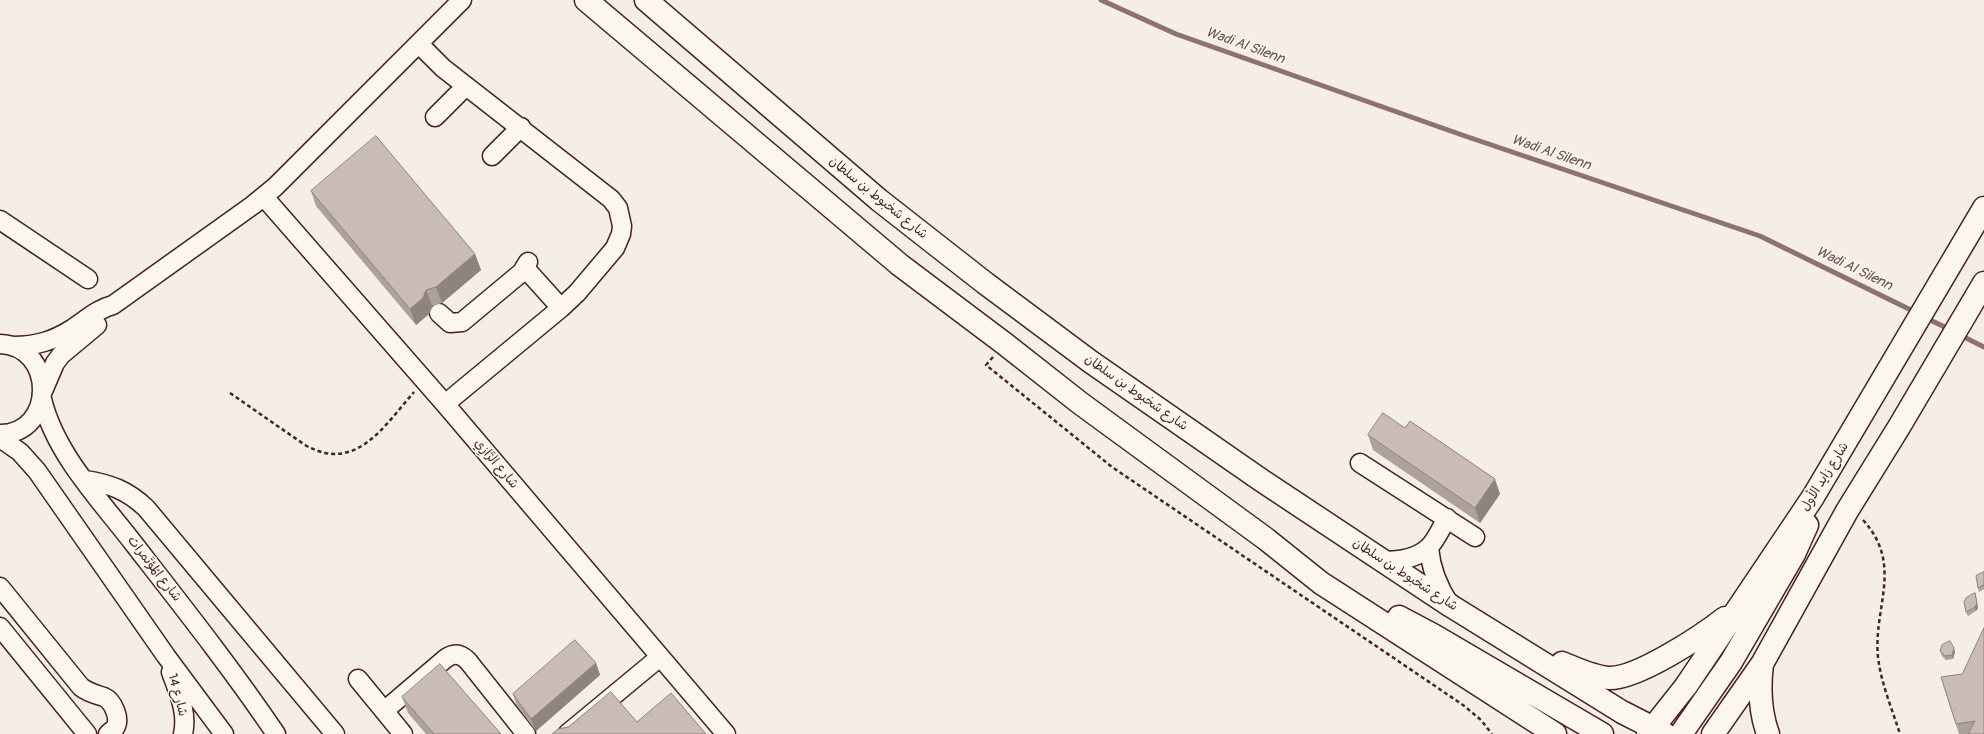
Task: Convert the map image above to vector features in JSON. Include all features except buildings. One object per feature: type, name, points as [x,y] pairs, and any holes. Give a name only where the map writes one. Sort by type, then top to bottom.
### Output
[{"type":"main road","points":[[586,0],[900,265],[1005,344],[1086,408],[1266,539],[1322,583],[1555,734]]},
{"type":"main road","name":"شارع شخبوط بن سلطان","points":[[646,0],[827,156],[998,292],[1150,403],[1382,561],[1451,606],[1655,732]]},
{"type":"main road","name":"شارع زايد الأول","points":[[1655,732],[1813,497],[1984,208]]},
{"type":"main road","points":[[1713,734],[1762,664],[1847,511],[1899,427],[1984,283]]},
{"type":"main road","points":[[1681,734],[1731,662],[1794,554],[1809,520],[1813,497]]},
{"type":"main road","points":[[1322,583],[1379,606],[1433,635],[1602,734]]},
{"type":"main road","points":[[1518,648],[1599,677],[1619,677],[1674,653],[1710,630],[1740,607]]},
{"type":"main road","points":[[1762,664],[1761,701],[1763,722],[1768,734]]},
{"type":"main road","points":[[1497,696],[1532,734]]},
{"type":"street","points":[[4,344],[38,345],[72,329],[102,308],[113,305],[264,197],[286,177],[462,0]]},
{"type":"street","points":[[419,44],[466,86],[521,127],[611,199],[618,208],[621,217],[621,234],[615,248],[577,292],[561,308],[445,404]]},
{"type":"street","points":[[435,117],[466,86]]},
{"type":"street","points":[[492,156],[521,127]]},
{"type":"street","name":"شارع الرَّازِي","points":[[264,197],[445,404],[726,734]]},
{"type":"street","points":[[0,220],[88,279]]},
{"type":"street","points":[[439,313],[450,323],[462,322],[526,265],[561,308]]},
{"type":"street","points":[[0,434],[15,431],[24,426],[35,414],[55,363],[62,355],[110,314],[113,305]]},
{"type":"street","name":"شارع المُؤتَمرات","points":[[4,344],[23,352],[38,369],[46,415],[55,437],[85,480],[228,665],[276,734]]},
{"type":"street","points":[[0,438],[20,452],[37,471],[166,656],[224,734]]},
{"type":"street","points":[[1360,463],[1475,537]]},
{"type":"street","points":[[85,480],[118,488],[133,496],[146,508],[335,734]]},
{"type":"street","points":[[1382,561],[1392,561],[1411,557],[1429,548],[1447,518]]},
{"type":"street","points":[[1429,548],[1433,573],[1451,606]]},
{"type":"street","points":[[0,587],[81,686],[93,695],[104,697],[112,705],[115,711],[117,723],[115,728],[108,734]]},
{"type":"street","points":[[0,627],[87,734]]},
{"type":"street","points":[[384,711],[449,656],[459,655],[468,661],[526,734]]},
{"type":"street","name":"شارع 14","points":[[166,656],[183,706],[185,724],[183,734]]},
{"type":"street","points":[[567,734],[660,657]]},
{"type":"street","points":[[358,679],[403,734]]},
{"type":"path","points":[[1005,344],[986,365],[1112,467],[1463,705],[1481,720],[1492,734]]},
{"type":"path","points":[[230,393],[305,445],[324,453],[338,454],[353,451],[370,441],[424,380]]},
{"type":"path","points":[[1847,511],[1862,519],[1869,526],[1882,556],[1886,579],[1878,629],[1878,658],[1882,678],[1900,734]]},
{"type":"waterway","name":"Wadi Al Silenn","points":[[1101,0],[1176,34],[1465,136],[1760,236],[1917,313]]},
{"type":"waterway","name":"Wadi Al Silenn","points":[[1926,318],[1951,330]]},
{"type":"waterway","name":"Wadi Al Silenn","points":[[1960,335],[1984,347]]}]
